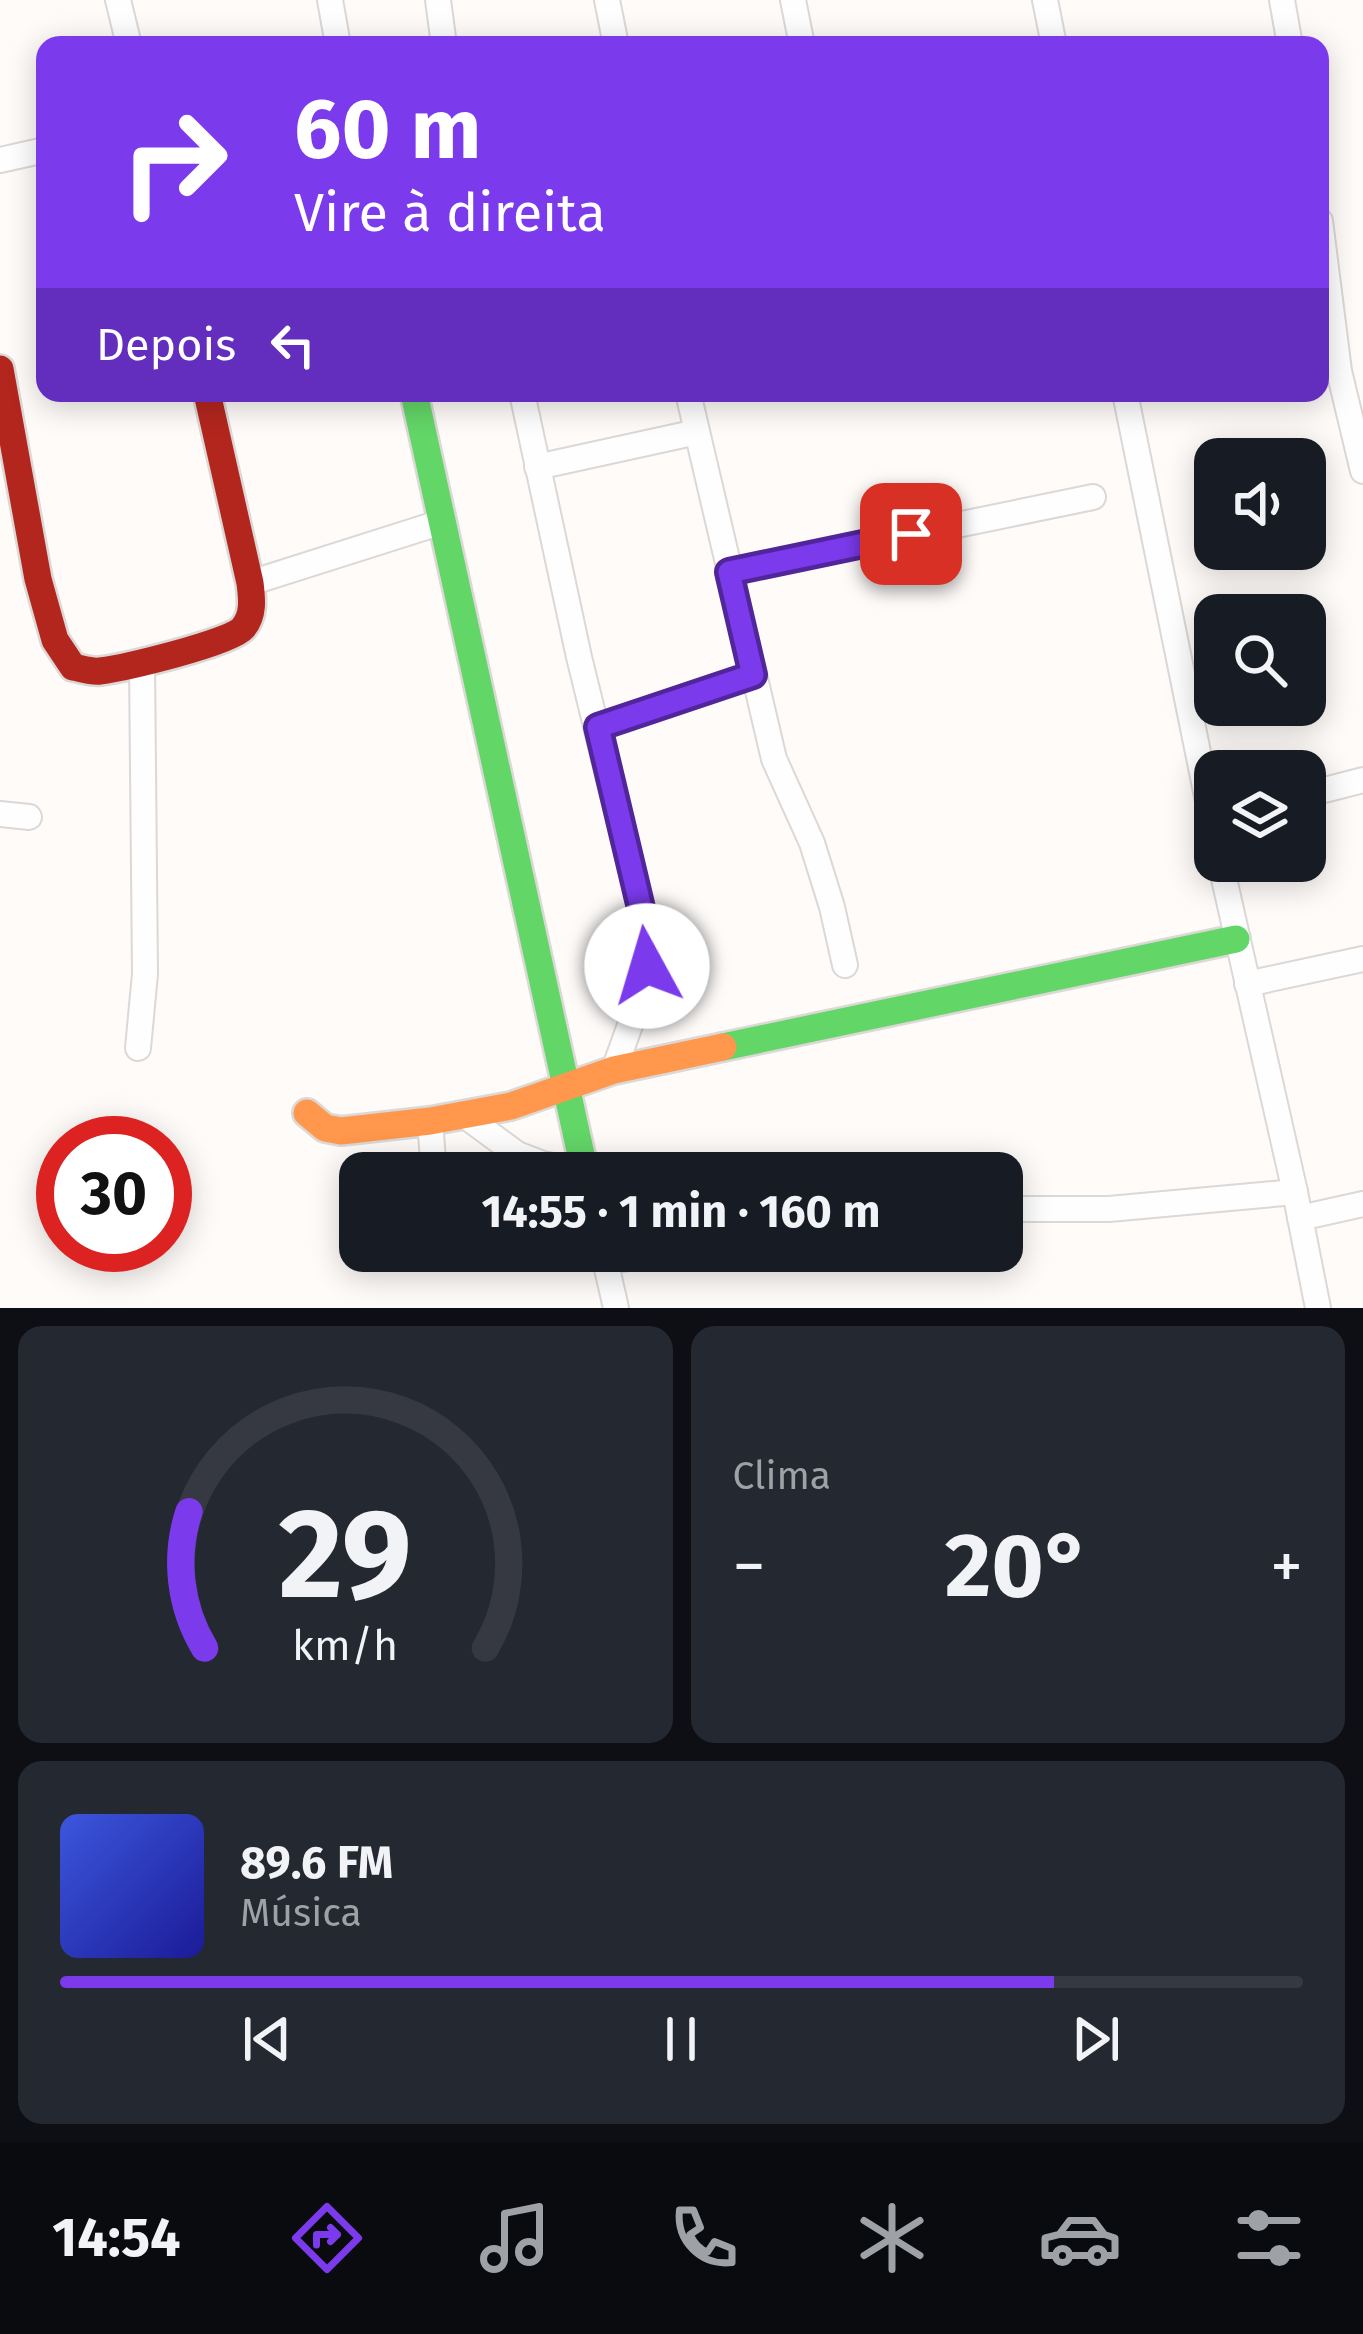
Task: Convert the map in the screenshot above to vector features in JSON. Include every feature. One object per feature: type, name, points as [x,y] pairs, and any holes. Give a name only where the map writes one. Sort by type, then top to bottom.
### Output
[{"type":"street","points":[[118,0],[126,36]]},
{"type":"street","points":[[330,0],[336,36]]},
{"type":"street","points":[[438,0],[443,36]]},
{"type":"street","points":[[607,0],[614,36]]},
{"type":"street","points":[[793,0],[800,36]]},
{"type":"street","points":[[1045,0],[1052,36]]},
{"type":"street","points":[[1282,0],[1288,36]]},
{"type":"street","points":[[0,160],[36,152]]},
{"type":"street","points":[[1329,292],[1339,371],[1363,471]]},
{"type":"street","points":[[0,369],[38,579],[61,653],[73,667],[94,672],[142,663],[236,634],[251,614],[250,583],[209,402]]},
{"type":"street","points":[[416,402],[581,1152]]},
{"type":"street","points":[[523,402],[650,946],[644,986],[614,1070]]},
{"type":"street","points":[[690,402],[781,778],[812,843],[844,964]]},
{"type":"street","points":[[1127,402],[1199,750]]},
{"type":"street","points":[[537,467],[697,432]]},
{"type":"street","points":[[729,572],[1094,497]]},
{"type":"street","points":[[250,583],[442,522]]},
{"type":"street","points":[[138,1048],[145,974],[142,663]]},
{"type":"street","points":[[598,727],[753,675]]},
{"type":"street","points":[[1326,789],[1363,780]]},
{"type":"street","points":[[0,814],[29,817]]},
{"type":"street","points":[[1224,882],[1318,1308]]},
{"type":"street","points":[[307,1113],[325,1128],[341,1131],[512,1106],[614,1070],[1236,938]]},
{"type":"street","points":[[1247,984],[1363,959]]},
{"type":"street","points":[[464,1115],[514,1152]]},
{"type":"street","points":[[430,1121],[432,1152]]},
{"type":"street","points":[[1023,1209],[1109,1209],[1295,1192]]},
{"type":"street","points":[[1300,1218],[1363,1204]]},
{"type":"street","points":[[608,1272],[616,1308]]},
{"type":"traffic: fast","points":[[416,402],[580,1152]]},
{"type":"traffic: fast","points":[[723,1047],[1236,939]]},
{"type":"traffic: slow","points":[[307,1113],[325,1128],[341,1131],[430,1121],[511,1106],[614,1070],[723,1047]]},
{"type":"traffic: jam","points":[[0,369],[38,579],[55,640],[73,667],[90,671],[198,647],[234,634],[249,618],[250,583],[209,402]]},
{"type":"route","points":[[647,966],[650,946],[598,727],[753,675],[729,572],[911,534]]}]
